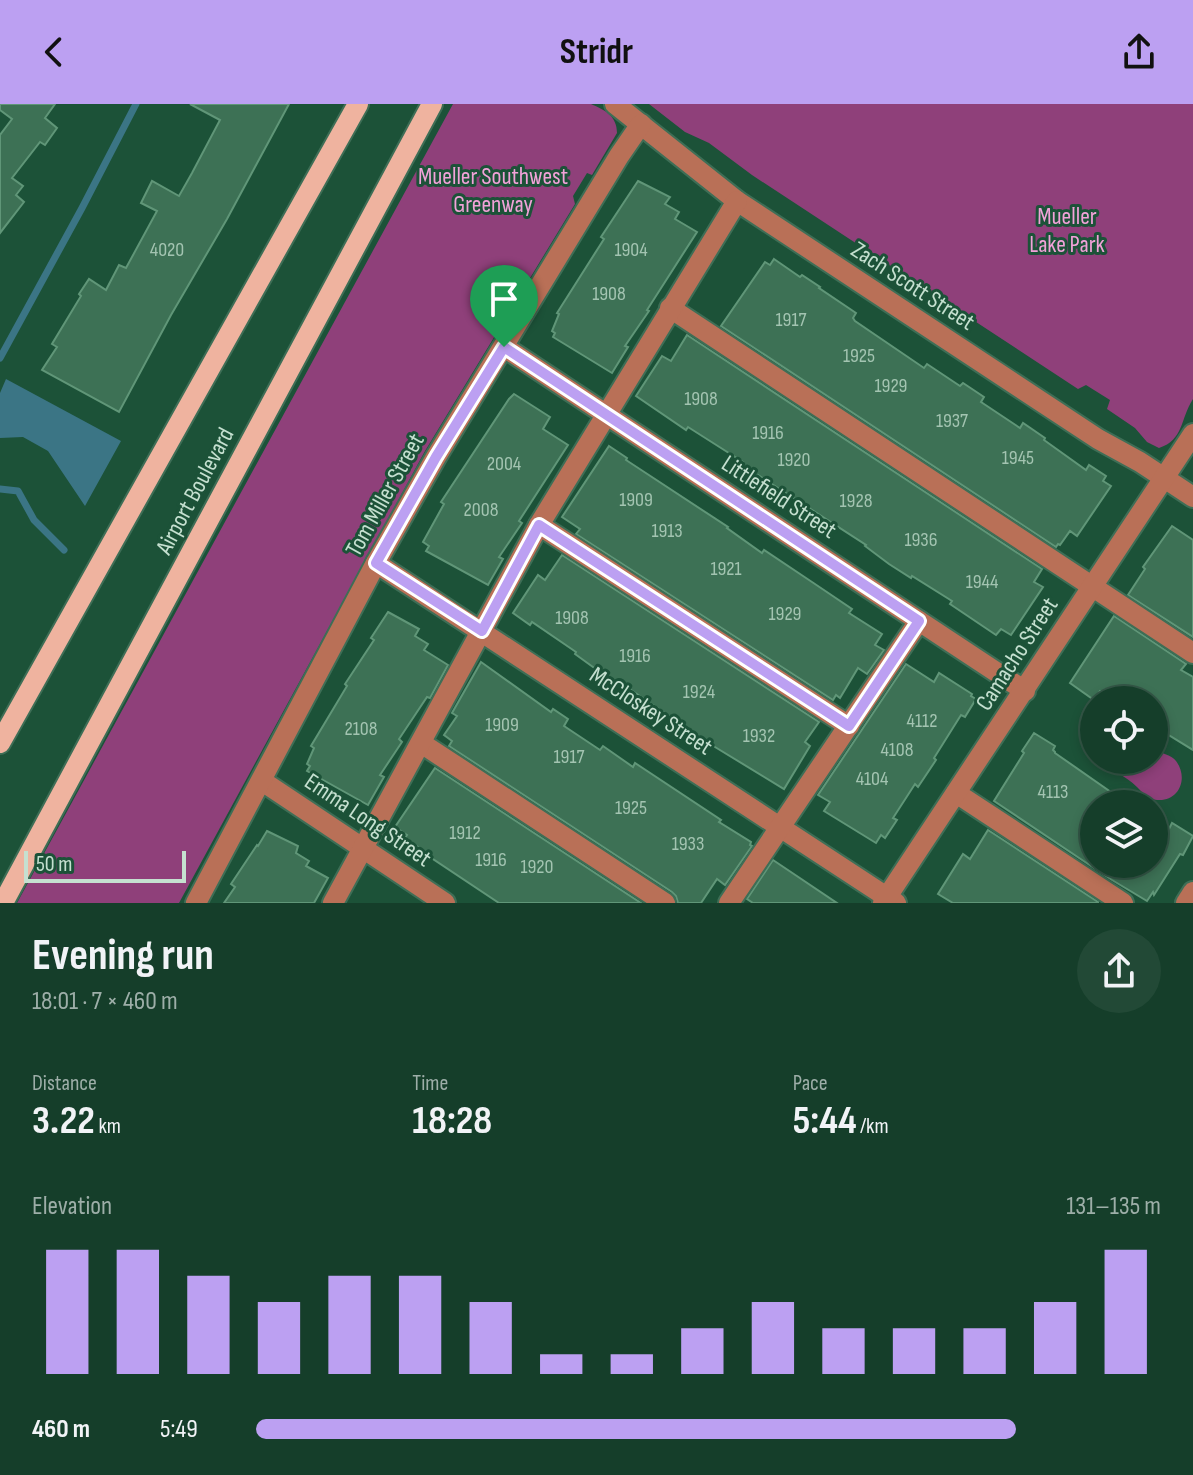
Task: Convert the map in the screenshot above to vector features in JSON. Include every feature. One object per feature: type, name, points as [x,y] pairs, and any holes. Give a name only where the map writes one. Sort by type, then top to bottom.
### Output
[{"type":"main road","name":"Airport Boulevard","points":[[0,743],[358,104]]},
{"type":"main road","name":"Airport Boulevard","points":[[3,903],[432,104]]},
{"type":"street","name":"Zach Scott Street","points":[[615,104],[737,201],[1098,439],[1193,497]]},
{"type":"street","name":"Tom Miller Street","points":[[196,903],[376,563],[436,457],[641,124]]},
{"type":"street","points":[[333,903],[539,525],[737,201]]},
{"type":"street","points":[[670,308],[1193,653]]},
{"type":"street","name":"Littlefield Street","points":[[504,347],[1025,691]]},
{"type":"street","name":"Camacho Street","points":[[889,901],[956,793],[1193,434]]},
{"type":"street","points":[[539,525],[849,726]]},
{"type":"street","name":"McCloskey Street","points":[[376,563],[780,826],[889,901]]},
{"type":"street","points":[[729,903],[919,621]]},
{"type":"street","points":[[421,743],[665,903]]},
{"type":"street","name":"Emma Long Street","points":[[262,781],[445,903]]},
{"type":"street","points":[[956,793],[1123,903]]},
{"type":"street","points":[[1186,903],[1193,892]]},
{"type":"green space","name":"Mueller Southwest Greenway","points":[[453,104],[591,104],[612,118],[617,133],[592,175],[587,173],[573,196],[575,204],[425,451],[179,903],[17,903]]},
{"type":"green space","name":"Mueller Lake Park","points":[[649,104],[1193,104],[1193,399],[1177,434],[1159,448],[1147,442],[1135,428],[1107,409],[1110,400],[1086,385],[1078,389],[752,175],[709,143],[685,132]]},
{"type":"green space","points":[[1168,756],[1174,759],[1182,775],[1180,788],[1168,798],[1168,790],[1140,790],[1119,774],[1168,774]]},
{"type":"water","points":[[6,379],[121,441],[85,506],[48,451],[23,437],[0,438],[0,393]]},
{"type":"building","points":[[0,104],[55,104],[45,118],[57,128],[45,145],[40,142],[12,178],[23,186],[16,195],[24,202],[0,233],[0,135],[12,119],[0,110]]},
{"type":"building","points":[[190,104],[289,104],[119,412],[42,370],[57,347],[52,344],[89,279],[106,290],[119,265],[126,268],[157,211],[141,203],[152,181],[179,196],[192,173],[220,120]]},
{"type":"building","points":[[638,181],[670,197],[665,204],[679,212],[675,219],[697,232],[625,346],[628,347],[612,373],[553,337],[555,333],[552,331],[557,313]]},
{"type":"building","points":[[774,259],[856,313],[855,321],[924,368],[927,364],[960,386],[963,383],[984,397],[981,402],[1020,428],[1023,423],[1086,470],[1089,465],[1106,476],[1103,481],[1111,486],[1077,536],[1070,531],[1056,547],[721,326],[765,262],[770,265]]},
{"type":"building","points":[[687,335],[1042,569],[1034,582],[1043,587],[1011,635],[1001,629],[996,635],[950,604],[952,601],[889,564],[866,545],[741,466],[743,462],[688,427],[686,430],[636,396],[662,356],[671,361]]},
{"type":"building","points":[[514,394],[550,417],[543,429],[568,445],[519,521],[522,523],[499,557],[503,559],[488,585],[426,551],[429,546],[423,542],[444,504],[441,502]]},
{"type":"building","points":[[609,446],[762,553],[764,550],[852,609],[849,613],[882,634],[875,645],[884,650],[867,674],[858,668],[840,698],[836,695],[833,700],[576,534],[580,529],[562,517]]},
{"type":"building","points":[[1172,526],[1193,540],[1193,637],[1128,595],[1145,569],[1143,567]]},
{"type":"building","points":[[562,555],[819,722],[805,742],[810,746],[784,789],[604,675],[532,622],[530,625],[513,613],[538,575],[545,580]]},
{"type":"building","points":[[388,612],[419,629],[415,636],[428,644],[424,650],[448,665],[430,698],[427,697],[399,739],[402,742],[380,775],[384,777],[368,805],[307,771],[310,766],[307,764],[314,748],[311,746]]},
{"type":"building","points":[[1114,616],[1186,664],[1181,670],[1193,677],[1193,750],[1168,735],[1168,686],[1080,686],[1080,690],[1070,683]]},
{"type":"building","points":[[481,662],[551,712],[553,709],[568,719],[564,726],[600,750],[603,746],[633,767],[635,763],[751,842],[752,846],[725,885],[717,879],[701,903],[678,903],[672,892],[449,746],[452,741],[444,735],[457,716],[452,713]]},
{"type":"building","points":[[906,664],[934,682],[939,673],[976,699],[965,717],[961,715],[918,787],[915,784],[893,818],[897,820],[885,838],[881,835],[876,843],[824,811],[830,802],[818,795]]},
{"type":"building","points":[[1034,733],[1055,746],[1055,753],[1080,770],[1080,774],[1085,774],[1108,790],[1080,790],[1080,859],[994,801],[1024,753],[1022,751]]},
{"type":"building","points":[[435,768],[641,903],[499,903],[430,857],[395,827]]},
{"type":"building","points":[[1172,823],[1193,836],[1183,855],[1180,854],[1168,873],[1168,828]]},
{"type":"building","points":[[988,830],[1098,903],[953,903],[938,894],[963,854],[970,859]]},
{"type":"building","points":[[267,831],[298,846],[296,853],[309,861],[306,866],[328,878],[314,903],[224,903],[235,887],[231,884]]},
{"type":"building","points":[[773,860],[837,903],[753,903],[747,899]]},
{"type":"building","points":[[1109,878],[1165,878],[1147,901]]},
{"type":"waterway","points":[[0,358],[136,104]]},
{"type":"waterway","points":[[0,489],[18,491],[34,520],[64,550]]},
{"type":"route","points":[[504,347],[919,621],[849,726],[539,525],[482,631],[376,563],[436,457],[504,347]]}]
